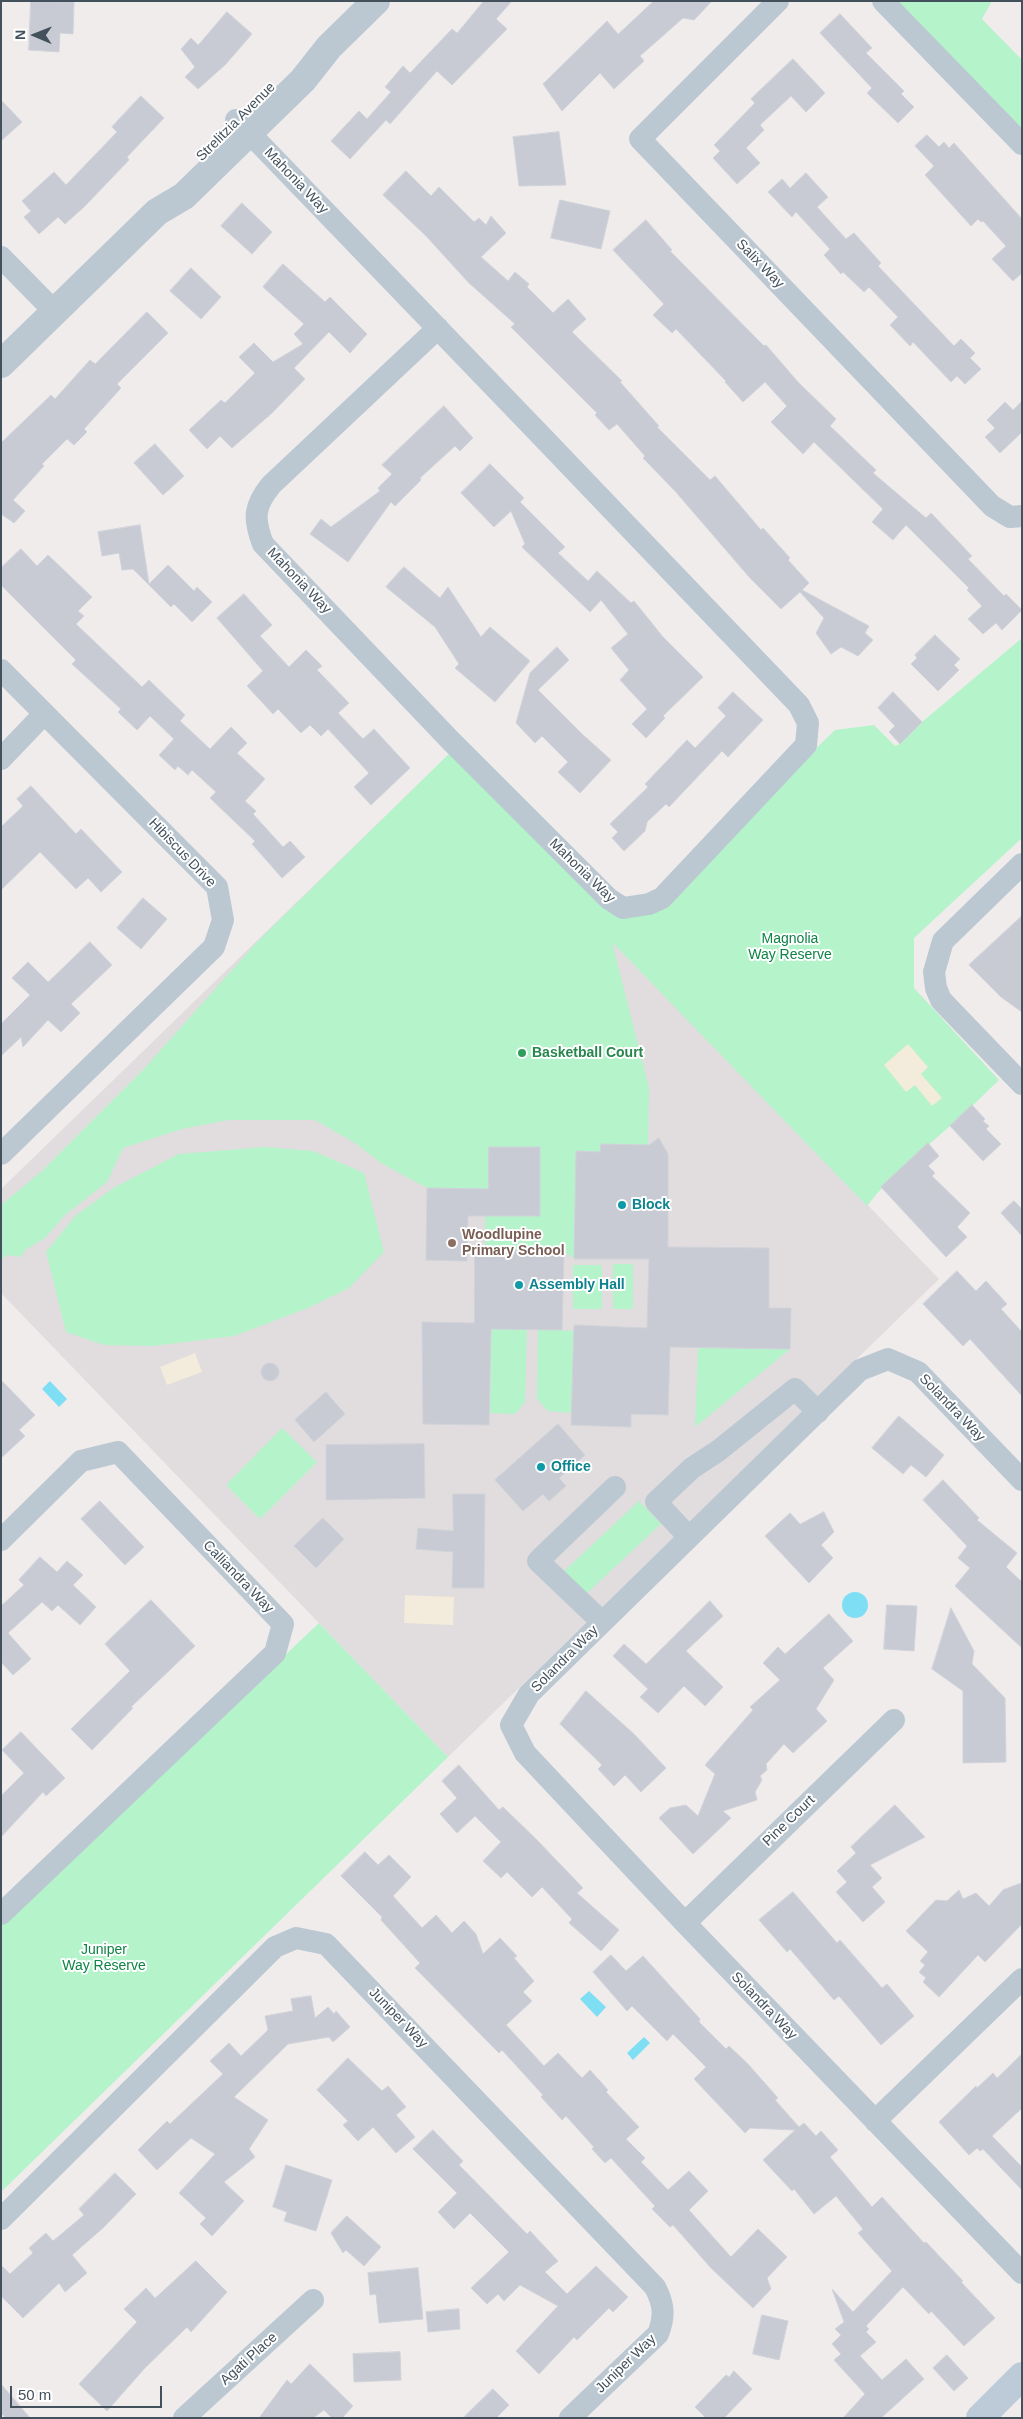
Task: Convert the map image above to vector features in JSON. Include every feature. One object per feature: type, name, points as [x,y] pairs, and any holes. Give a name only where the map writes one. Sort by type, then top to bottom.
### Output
[{"type":"main road","points":[[980,2418],[1022,2376]]},
{"type":"street","name":"Strelitzia Avenue","points":[[1,364],[157,212],[184,196],[242,127],[303,80],[329,46],[376,1]]},
{"type":"street","name":"Salix Way","points":[[778,1],[640,139],[992,506],[1010,517],[1022,516]]},
{"type":"street","points":[[882,1],[1022,144]]},
{"type":"street","name":"Mahonia Way","points":[[242,127],[438,328],[799,705],[808,723],[806,745],[662,898],[649,904],[623,908],[609,899],[450,740],[263,544],[256,527],[256,512],[262,496],[271,485],[438,328]]},
{"type":"street","points":[[1,257],[54,312]]},
{"type":"street","name":"Hibiscus Drive","points":[[1,670],[217,887],[223,920],[214,947],[1,1154]]},
{"type":"street","points":[[1,759],[44,714]]},
{"type":"street","points":[[1022,864],[943,941],[934,972],[936,988],[941,1000],[1022,1084]]},
{"type":"street","name":"Solandra Way","points":[[1022,1480],[918,1372],[888,1359],[860,1370],[529,1694],[511,1725],[525,1753],[875,2122],[1022,2273]]},
{"type":"street","points":[[689,1537],[656,1502],[692,1468],[718,1451],[795,1390],[818,1412]]},
{"type":"street","name":"Calliandra Way","points":[[1,1540],[81,1462],[118,1452],[283,1624],[275,1653],[1,1914]]},
{"type":"street","points":[[602,1622],[538,1560],[615,1487]]},
{"type":"street","name":"Pine Court","points":[[685,1923],[894,1720]]},
{"type":"street","name":"Juniper Way","points":[[1,2219],[275,1947],[296,1938],[326,1944],[658,2292],[663,2307],[663,2320],[658,2334],[570,2418]]},
{"type":"street","points":[[875,2122],[1022,1979]]},
{"type":"street","name":"Agati Place","points":[[184,2418],[313,2300]]},
{"type":"shaded area","name":"Woodlupine Primary School","points":[[441,762],[939,1279],[448,1757],[1,1293],[1,1189]]},
{"type":"green space","points":[[883,1],[992,1],[982,19],[1022,60],[1022,144]]},
{"type":"green space","name":"Magnolia Way Reserve","points":[[1022,638],[1022,838],[914,938],[914,988],[999,1080],[896,1173],[867,1206],[612,942],[649,1088],[648,1145],[601,1144],[600,1152],[576,1151],[574,1259],[564,1251],[485,1251],[485,1216],[540,1216],[540,1147],[489,1147],[488,1189],[427,1188],[381,1163],[355,1143],[315,1120],[228,1120],[182,1129],[123,1148],[107,1182],[65,1215],[45,1238],[25,1250],[21,1257],[6,1255],[1,1261],[1,1205],[42,1171],[142,1071],[257,942],[460,743],[622,901],[661,898],[835,730],[874,725],[895,746],[900,744],[922,722]]},
{"type":"green space","points":[[265,1147],[313,1151],[364,1173],[384,1252],[349,1288],[308,1308],[234,1336],[152,1346],[104,1345],[66,1332],[46,1252],[75,1216],[115,1187],[179,1154]]},
{"type":"green space","points":[[613,1264],[633,1264],[633,1309],[613,1309]]},
{"type":"green space","points":[[573,1265],[602,1265],[602,1309],[573,1309]]},
{"type":"green space","points":[[491,1328],[527,1329],[525,1402],[515,1414],[490,1413]]},
{"type":"green space","points":[[538,1329],[574,1331],[571,1413],[548,1411],[537,1399]]},
{"type":"green space","points":[[698,1348],[790,1349],[695,1427]]},
{"type":"green space","points":[[282,1428],[317,1462],[260,1519],[226,1485]]},
{"type":"green space","points":[[639,1501],[661,1524],[585,1595],[563,1572]]},
{"type":"green space","name":"Juniper Way Reserve","points":[[319,1623],[448,1757],[1,2192],[1,1924]]},
{"type":"sand","points":[[908,1044],[928,1067],[921,1074],[942,1098],[932,1106],[915,1085],[906,1092],[884,1065]]},
{"type":"sand","points":[[195,1353],[202,1372],[167,1385],[160,1367]]},
{"type":"sand","points":[[405,1595],[454,1597],[453,1625],[404,1623]]},
{"type":"water","points":[[50,1381],[67,1399],[59,1407],[42,1389]]},
{"type":"water","points":[[855,1592],[864,1596],[868,1605],[864,1614],[855,1618],[846,1614],[842,1605],[846,1596]]},
{"type":"water","points":[[589,1991],[606,2007],[597,2017],[580,1999]]},
{"type":"water","points":[[644,2037],[650,2043],[633,2060],[627,2053]]},
{"type":"building","points":[[31,1],[74,2],[73,34],[60,33],[59,52],[29,50]]},
{"type":"building","points":[[484,1],[512,1],[496,19],[507,29],[452,85],[437,71],[390,124],[386,120],[350,159],[331,141],[359,111],[367,119],[391,92],[385,87],[403,66],[410,73],[452,29],[457,33]]},
{"type":"building","points":[[654,1],[712,1],[694,20],[683,18],[640,56],[644,61],[614,89],[600,73],[562,111],[543,84],[607,21],[618,34]]},
{"type":"building","points":[[227,12],[252,34],[225,65],[198,89],[185,77],[195,67],[181,49],[191,38],[198,45]]},
{"type":"building","points":[[840,14],[872,48],[866,53],[904,91],[901,94],[914,107],[898,123],[867,93],[872,88],[820,33]]},
{"type":"building","points":[[793,59],[825,93],[806,112],[791,96],[760,125],[764,130],[746,148],[760,163],[737,184],[713,158],[720,151],[714,145],[755,103],[751,99]]},
{"type":"building","points":[[141,96],[164,118],[127,157],[129,160],[85,206],[65,224],[58,217],[39,234],[24,217],[31,211],[22,201],[54,172],[66,185],[117,132],[112,127]]},
{"type":"building","points":[[1,100],[22,122],[1,141]]},
{"type":"building","points":[[559,132],[566,185],[519,186],[513,137]]},
{"type":"building","points":[[927,135],[939,147],[944,142],[949,148],[954,143],[1022,219],[1022,273],[1013,281],[992,259],[1006,246],[983,221],[981,222],[978,219],[971,226],[925,175],[934,166],[915,146]]},
{"type":"building","points":[[406,171],[431,196],[439,187],[474,222],[479,218],[486,225],[491,216],[506,233],[481,257],[508,281],[515,272],[529,284],[527,287],[553,313],[568,299],[586,319],[572,332],[622,381],[620,382],[659,426],[657,427],[710,480],[715,476],[761,530],[763,528],[790,558],[788,560],[809,583],[802,590],[869,626],[865,633],[873,640],[858,656],[841,647],[831,654],[816,633],[824,618],[800,592],[781,609],[750,578],[675,491],[643,458],[645,456],[617,424],[609,430],[595,415],[597,413],[511,327],[515,324],[469,283],[426,236],[383,195]]},
{"type":"building","points":[[806,173],[828,197],[817,207],[846,239],[854,233],[881,263],[878,266],[954,346],[961,339],[975,353],[970,358],[981,369],[965,384],[957,376],[951,382],[913,342],[910,346],[890,325],[898,317],[869,287],[864,292],[843,272],[841,274],[824,255],[830,249],[796,212],[792,217],[768,192],[782,179],[790,188]]},
{"type":"building","points":[[560,200],[610,211],[601,249],[551,238]]},
{"type":"building","points":[[242,203],[272,232],[252,254],[221,226]]},
{"type":"building","points":[[646,220],[672,250],[670,251],[764,346],[766,345],[798,382],[836,419],[830,426],[876,470],[873,473],[926,518],[931,513],[972,556],[968,559],[1004,596],[1006,594],[1022,610],[1002,630],[996,623],[983,634],[968,619],[982,606],[967,590],[969,588],[906,525],[893,540],[872,522],[883,509],[814,442],[803,454],[771,422],[787,406],[765,382],[743,402],[726,381],[676,329],[672,333],[653,315],[664,304],[613,250]]},
{"type":"building","points":[[283,264],[325,302],[330,297],[367,334],[350,353],[329,332],[294,368],[305,379],[272,413],[232,448],[220,436],[207,449],[189,430],[221,400],[225,403],[255,373],[239,357],[254,343],[273,362],[303,344],[294,334],[304,324],[263,287]]},
{"type":"building","points":[[191,268],[221,297],[201,319],[170,291]]},
{"type":"building","points":[[147,312],[168,333],[117,384],[121,388],[84,429],[87,432],[74,445],[67,439],[42,464],[44,466],[13,500],[25,511],[14,523],[1,514],[1,443],[51,395],[55,399],[90,360],[95,364]]},
{"type":"building","points":[[1022,401],[1022,432],[1000,453],[985,437],[995,428],[987,420],[1005,402],[1013,410]]},
{"type":"building","points":[[444,406],[473,438],[460,451],[455,446],[420,478],[421,480],[395,506],[391,502],[348,562],[310,534],[321,519],[331,527],[380,491],[378,488],[392,474],[382,465]]},
{"type":"building","points":[[155,444],[184,476],[163,495],[134,463]]},
{"type":"building","points":[[490,464],[524,498],[520,502],[565,547],[558,553],[588,581],[597,571],[631,603],[634,601],[663,637],[703,677],[663,716],[665,718],[646,738],[632,724],[647,709],[620,680],[629,670],[611,648],[628,634],[601,600],[590,612],[522,547],[525,544],[511,511],[494,527],[461,493]]},
{"type":"building","points":[[140,525],[149,584],[168,565],[194,591],[197,587],[212,602],[192,622],[174,604],[171,607],[133,569],[122,570],[119,553],[102,556],[98,532]]},
{"type":"building","points":[[21,549],[37,566],[48,555],[92,597],[78,611],[84,616],[76,624],[142,687],[149,680],[185,715],[180,721],[210,749],[231,727],[247,743],[237,753],[265,779],[245,801],[256,811],[253,814],[283,847],[290,841],[305,857],[282,878],[252,844],[255,841],[210,798],[216,792],[192,770],[188,775],[178,766],[175,770],[159,755],[174,739],[150,716],[137,730],[118,712],[121,709],[72,664],[76,660],[1,585],[1,568]]},
{"type":"building","points":[[404,567],[440,598],[448,587],[481,637],[490,627],[530,661],[495,702],[455,668],[459,664],[435,627],[386,587]]},
{"type":"building","points":[[244,594],[272,625],[260,636],[289,667],[306,650],[322,666],[317,670],[349,703],[338,713],[363,739],[374,729],[410,768],[371,805],[354,787],[369,773],[328,729],[321,736],[310,725],[301,733],[278,709],[273,714],[247,686],[263,671],[217,618]]},
{"type":"building","points":[[935,635],[960,659],[954,665],[959,670],[938,691],[911,664],[917,658],[915,655]]},
{"type":"building","points":[[557,647],[569,660],[538,690],[611,760],[580,793],[558,772],[568,762],[542,736],[535,743],[516,723],[530,673]]},
{"type":"building","points":[[733,692],[763,720],[728,757],[722,751],[669,807],[666,804],[647,822],[645,831],[624,851],[612,838],[618,832],[610,824],[648,787],[645,784],[687,740],[695,748],[726,716],[718,708]]},
{"type":"building","points":[[893,692],[922,722],[900,744],[889,732],[895,726],[878,708]]},
{"type":"building","points":[[31,786],[76,834],[81,829],[122,872],[101,892],[88,878],[76,889],[40,852],[1,890],[1,827],[23,806],[17,799]]},
{"type":"building","points":[[143,898],[167,919],[141,949],[117,928]]},
{"type":"building","points":[[1022,916],[1022,1012],[1001,997],[969,965]]},
{"type":"building","points":[[90,942],[112,965],[71,1004],[80,1013],[61,1032],[48,1020],[23,1047],[21,1037],[1,1056],[1,1024],[30,995],[12,978],[28,962],[48,982]]},
{"type":"building","points":[[972,1105],[985,1119],[983,1121],[989,1126],[986,1129],[1001,1144],[983,1161],[950,1126]]},
{"type":"building","points":[[659,1138],[668,1154],[668,1247],[769,1248],[769,1308],[791,1308],[790,1349],[670,1347],[668,1415],[631,1414],[631,1427],[571,1425],[574,1325],[647,1328],[649,1259],[574,1259],[576,1151],[600,1152],[601,1144],[649,1145]]},
{"type":"building","points":[[928,1143],[939,1156],[928,1166],[935,1173],[932,1176],[970,1213],[957,1227],[967,1237],[946,1257],[881,1187]]},
{"type":"building","points":[[489,1147],[540,1147],[540,1216],[468,1216],[467,1261],[426,1260],[427,1188],[488,1189]]},
{"type":"building","points":[[1014,1201],[1022,1209],[1022,1236],[1001,1213]]},
{"type":"building","points":[[475,1249],[564,1251],[562,1330],[491,1329],[489,1425],[423,1424],[422,1322],[474,1323]]},
{"type":"building","points":[[957,1271],[976,1291],[986,1281],[1007,1304],[1001,1309],[1022,1332],[1022,1396],[970,1339],[963,1346],[923,1304]]},
{"type":"building","points":[[270,1363],[276,1366],[279,1372],[276,1378],[270,1381],[264,1378],[261,1372],[264,1366]]},
{"type":"building","points":[[1,1380],[35,1415],[19,1430],[25,1436],[1,1458]]},
{"type":"building","points":[[326,1392],[345,1414],[314,1442],[295,1420]]},
{"type":"building","points":[[899,1416],[944,1455],[926,1477],[911,1465],[903,1474],[872,1448]]},
{"type":"building","name":"Office","points":[[558,1424],[585,1455],[559,1478],[566,1486],[549,1501],[543,1494],[523,1511],[495,1480]]},
{"type":"building","points":[[424,1444],[425,1498],[326,1500],[326,1445]]},
{"type":"building","points":[[943,1480],[979,1518],[977,1520],[1017,1553],[1006,1567],[1022,1582],[1022,1648],[955,1586],[970,1568],[958,1558],[967,1546],[923,1500]]},
{"type":"building","points":[[453,1494],[485,1494],[484,1588],[452,1588],[453,1552],[416,1549],[418,1528],[453,1531]]},
{"type":"building","points":[[100,1501],[144,1547],[125,1565],[81,1519]]},
{"type":"building","points":[[824,1512],[834,1532],[821,1545],[833,1558],[809,1583],[765,1536],[790,1513],[800,1524]]},
{"type":"building","points":[[323,1518],[344,1539],[316,1568],[294,1546]]},
{"type":"building","points":[[40,1557],[57,1572],[67,1561],[83,1575],[73,1585],[96,1607],[80,1625],[58,1605],[52,1611],[42,1602],[8,1633],[31,1659],[13,1675],[1,1662],[1,1606],[24,1585],[19,1580]]},
{"type":"building","points":[[151,1600],[195,1646],[131,1707],[133,1708],[92,1750],[71,1729],[130,1671],[105,1644]]},
{"type":"building","points":[[710,1601],[723,1616],[686,1651],[723,1687],[705,1706],[684,1686],[658,1713],[640,1697],[648,1689],[613,1656],[624,1644],[646,1664]]},
{"type":"building","points":[[887,1605],[917,1606],[914,1651],[884,1649]]},
{"type":"building","points":[[951,1608],[974,1651],[972,1664],[1005,1698],[1006,1762],[963,1763],[963,1691],[932,1669]]},
{"type":"building","points":[[829,1614],[853,1641],[823,1668],[834,1680],[816,1709],[827,1721],[793,1753],[784,1744],[766,1764],[767,1770],[760,1776],[762,1780],[755,1792],[757,1800],[723,1811],[731,1818],[693,1854],[659,1818],[670,1808],[686,1805],[698,1816],[715,1774],[705,1765],[753,1710],[750,1707],[780,1680],[763,1663],[778,1647],[785,1654]]},
{"type":"building","points":[[586,1691],[634,1734],[666,1768],[641,1792],[625,1775],[614,1786],[598,1769],[602,1765],[560,1724]]},
{"type":"building","points":[[21,1732],[65,1778],[46,1796],[43,1792],[1,1837],[1,1796],[24,1773],[2,1750]]},
{"type":"building","points":[[459,1765],[499,1810],[503,1807],[583,1888],[577,1893],[619,1930],[601,1951],[569,1923],[572,1919],[542,1887],[532,1897],[507,1872],[501,1878],[483,1861],[501,1842],[475,1816],[457,1833],[440,1814],[457,1798],[442,1781]]},
{"type":"building","points":[[895,1805],[925,1837],[870,1865],[882,1878],[872,1887],[885,1902],[863,1922],[836,1892],[847,1882],[837,1871],[856,1853],[851,1847]]},
{"type":"building","points":[[365,1852],[378,1865],[389,1855],[411,1877],[393,1896],[422,1928],[436,1915],[452,1933],[464,1921],[476,1934],[483,1954],[500,1938],[517,1956],[514,1958],[534,1981],[523,1992],[532,2001],[506,2025],[544,2066],[558,2053],[582,2078],[590,2070],[608,2090],[606,2092],[639,2127],[626,2139],[645,2158],[641,2162],[668,2190],[689,2171],[708,2191],[689,2210],[731,2257],[758,2229],[787,2257],[767,2278],[771,2289],[753,2308],[711,2268],[673,2225],[670,2227],[652,2209],[655,2206],[611,2158],[605,2163],[592,2149],[594,2147],[566,2116],[562,2120],[541,2097],[543,2095],[502,2050],[499,2053],[415,1968],[420,1963],[381,1920],[382,1917],[341,1876]]},
{"type":"building","points":[[1022,1883],[1022,1924],[985,1962],[978,1955],[939,1997],[923,1982],[926,1978],[919,1972],[925,1965],[920,1961],[928,1952],[906,1931],[936,1900],[947,1901],[959,1890],[963,1899],[976,1893],[989,1906],[1003,1890]]},
{"type":"building","points":[[793,1892],[837,1943],[840,1940],[882,1988],[887,1984],[914,2016],[881,2045],[839,1996],[834,2000],[790,1949],[787,1952],[759,1920]]},
{"type":"building","points":[[611,1955],[626,1971],[643,1956],[700,2019],[699,2022],[726,2049],[729,2046],[748,2064],[778,2098],[775,2100],[799,2127],[804,2123],[816,2136],[821,2131],[838,2150],[830,2157],[872,2207],[882,2197],[924,2243],[926,2242],[963,2281],[961,2282],[995,2318],[964,2346],[931,2311],[929,2314],[903,2287],[866,2326],[869,2329],[866,2332],[876,2342],[860,2356],[882,2380],[906,2359],[924,2379],[881,2418],[843,2418],[865,2394],[834,2360],[841,2354],[832,2344],[841,2335],[835,2329],[844,2322],[832,2289],[853,2312],[892,2271],[858,2233],[863,2229],[836,2196],[814,2214],[794,2189],[792,2191],[763,2160],[795,2130],[750,2128],[745,2133],[694,2079],[706,2067],[673,2034],[667,2041],[632,2006],[627,2011],[593,1972]]},
{"type":"building","points":[[311,1996],[315,2018],[328,2007],[334,2014],[336,2011],[350,2027],[333,2042],[329,2037],[288,2044],[234,2097],[268,2120],[249,2149],[255,2157],[224,2182],[244,2201],[212,2236],[200,2224],[206,2218],[179,2193],[215,2154],[191,2138],[157,2170],[138,2150],[167,2121],[170,2124],[223,2074],[210,2061],[229,2043],[241,2056],[268,2030],[265,2016],[293,2011],[291,1999]]},
{"type":"building","points":[[1022,2054],[1022,2108],[992,2136],[1022,2167],[1022,2190],[983,2149],[980,2151],[977,2148],[969,2155],[939,2122],[976,2086],[977,2088],[993,2073],[997,2078]]},
{"type":"building","points":[[348,2058],[382,2091],[388,2086],[406,2107],[396,2115],[415,2137],[396,2153],[373,2127],[358,2141],[343,2125],[348,2121],[317,2090]]},
{"type":"building","points":[[433,2130],[463,2161],[459,2165],[527,2234],[530,2231],[558,2261],[545,2272],[567,2294],[596,2266],[628,2297],[613,2312],[609,2308],[577,2340],[574,2337],[539,2374],[516,2351],[558,2306],[520,2285],[504,2301],[498,2294],[487,2304],[471,2288],[509,2252],[470,2213],[454,2229],[438,2212],[457,2193],[413,2149]]},
{"type":"building","points":[[286,2165],[332,2180],[316,2231],[284,2221],[287,2212],[273,2207]]},
{"type":"building","points":[[115,2173],[136,2194],[103,2228],[72,2255],[87,2273],[65,2292],[59,2283],[23,2318],[1,2296],[1,2265],[10,2274],[33,2253],[29,2248],[46,2233],[53,2241],[84,2215],[79,2209]]},
{"type":"building","points":[[347,2216],[381,2247],[364,2266],[346,2250],[343,2253],[331,2233]]},
{"type":"building","points":[[196,2261],[227,2292],[191,2332],[187,2327],[144,2369],[107,2411],[79,2384],[137,2322],[124,2309],[146,2288],[155,2298]]},
{"type":"building","points":[[418,2268],[423,2319],[379,2323],[376,2294],[370,2295],[368,2273]]},
{"type":"building","points":[[459,2309],[460,2329],[428,2332],[426,2312]]},
{"type":"building","points":[[762,2315],[788,2321],[779,2360],[753,2354]]},
{"type":"building","points":[[400,2352],[401,2380],[354,2382],[353,2354]]},
{"type":"building","points":[[947,2355],[968,2378],[954,2391],[933,2368]]},
{"type":"building","points":[[310,2364],[353,2406],[342,2418],[332,2418],[324,2410],[313,2418],[259,2418],[287,2380],[291,2384]]},
{"type":"building","points":[[734,2371],[752,2389],[724,2418],[706,2418],[695,2407],[726,2375],[729,2377]]},
{"type":"building","points":[[1,2384],[30,2418],[6,2418],[1,2413]]},
{"type":"building","points":[[493,2389],[509,2405],[496,2418],[463,2418]]},
{"type":"place","name":"Basketball Court","points":[[522,1053]]},
{"type":"place","name":"Block","points":[[622,1205]]},
{"type":"place","name":"Woodlupine Primary School","points":[[452,1243]]},
{"type":"place","name":"Assembly Hall","points":[[519,1285]]},
{"type":"place","name":"Office","points":[[541,1467]]}]
